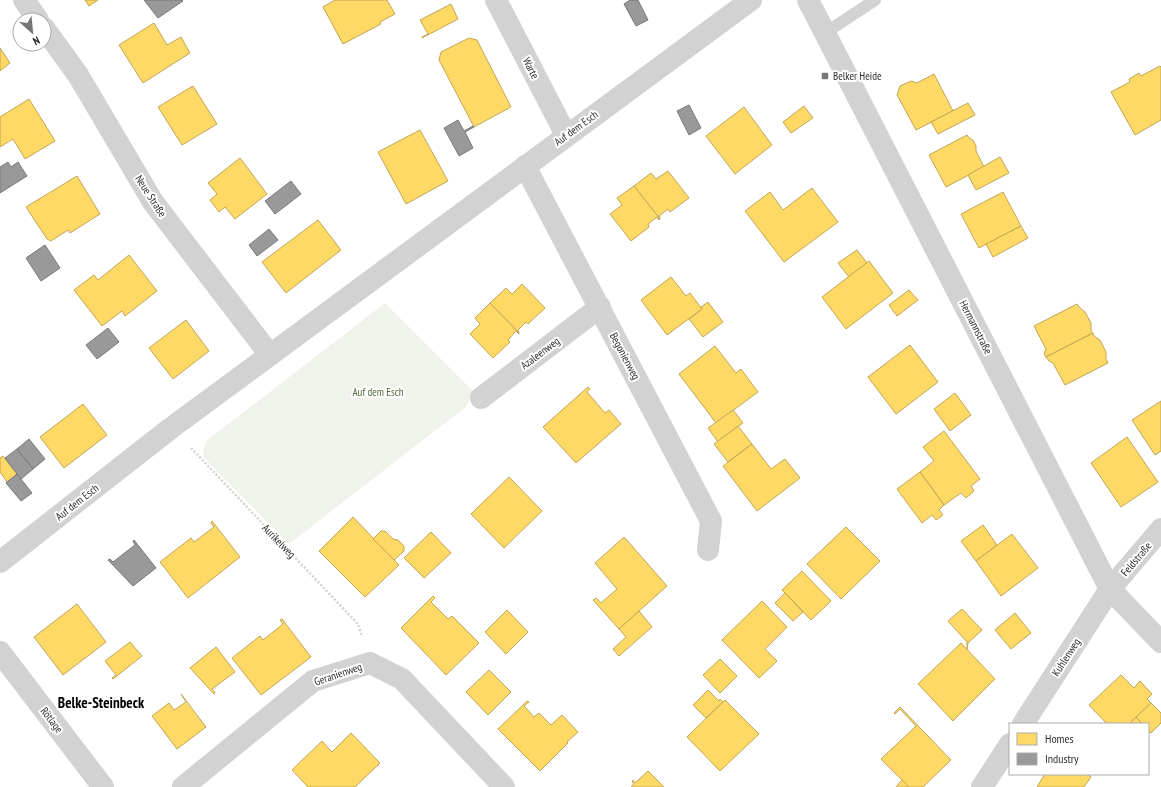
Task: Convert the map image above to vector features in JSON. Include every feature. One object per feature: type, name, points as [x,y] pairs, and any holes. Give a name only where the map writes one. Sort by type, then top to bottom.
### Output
[{"type":"street","points":[[24,0],[32,12]]},
{"type":"street","name":"Warte","points":[[496,0],[566,135]]},
{"type":"street","name":"Auf dem Esch","points":[[0,562],[171,428],[566,135],[751,0]]},
{"type":"street","name":"Hermannstraße","points":[[808,0],[1110,589],[1161,642]]},
{"type":"street","name":"Neue Straße","points":[[52,39],[78,75],[153,202],[270,355]]},
{"type":"street","name":"Begonienweg","points":[[525,166],[711,521],[708,550]]},
{"type":"street","name":"Azaleenweg","points":[[481,398],[600,307]]},
{"type":"street","name":"Feldstraße","points":[[1110,589],[1161,529]]},
{"type":"street","name":"Kuhlenweg","points":[[1024,723],[1110,589]]},
{"type":"street","name":"Rötlage","points":[[0,652],[103,787]]},
{"type":"street","name":"Geranienweg","points":[[183,787],[313,681],[370,663],[402,679],[504,787]]},
{"type":"street","points":[[982,787],[1009,746]]},
{"type":"lane","points":[[825,33],[875,0]]},
{"type":"path","name":"Aurikelweg","points":[[171,428],[358,624],[370,663]]},
{"type":"green space","name":"Auf dem Esch","points":[[385,303],[473,391],[467,406],[289,544],[203,457],[205,442]]},
{"type":"building: Homes","points":[[85,0],[98,0],[89,6]]},
{"type":"building: Homes","points":[[335,0],[387,0],[395,14],[380,22],[381,24],[343,44],[323,7]]},
{"type":"building: Homes","points":[[451,4],[458,19],[422,38],[428,34],[420,20]]},
{"type":"building: Homes","points":[[154,23],[167,45],[181,37],[190,53],[143,83],[119,45]]},
{"type":"building: Homes","points":[[469,38],[477,40],[511,107],[474,127],[439,60],[441,52]]},
{"type":"building: Homes","points":[[0,48],[10,63],[0,71]]},
{"type":"building: Homes","points":[[1160,66],[1161,120],[1135,135],[1111,92],[1130,82],[1129,79],[1139,73],[1141,76]]},
{"type":"building: Homes","points":[[934,74],[953,111],[916,130],[897,95],[900,86],[911,81],[917,83]]},
{"type":"building: Homes","points":[[193,86],[217,124],[182,145],[158,107]]},
{"type":"building: Homes","points":[[29,99],[55,141],[25,159],[13,139],[0,147],[0,117]]},
{"type":"building: Homes","points":[[968,103],[975,115],[938,134],[931,122]]},
{"type":"building: Homes","points":[[804,106],[813,118],[791,133],[783,122]]},
{"type":"building: Homes","points":[[744,107],[772,145],[735,174],[706,136]]},
{"type":"building: Homes","points":[[420,130],[448,181],[406,204],[378,152]]},
{"type":"building: Homes","points":[[967,135],[973,140],[976,146],[976,151],[984,167],[946,187],[929,155]]},
{"type":"building: Homes","points":[[1000,157],[1009,173],[976,190],[968,175]]},
{"type":"building: Homes","points":[[240,158],[267,194],[235,219],[225,207],[219,212],[210,200],[217,194],[208,183]]},
{"type":"building: Homes","points":[[668,171],[689,198],[670,212],[668,209],[659,216],[660,219],[634,186],[651,173],[656,179]]},
{"type":"building: Homes","points":[[77,176],[100,214],[70,233],[68,230],[51,241],[47,239],[26,207]]},
{"type":"building: Homes","points":[[634,186],[660,219],[659,220],[657,217],[648,224],[649,227],[631,241],[610,214],[622,205],[617,198]]},
{"type":"building: Homes","points":[[812,188],[838,222],[784,262],[745,211],[770,192],[783,210]]},
{"type":"building: Homes","points":[[1003,192],[1021,226],[979,248],[961,214]]},
{"type":"building: Homes","points":[[318,220],[341,250],[286,293],[262,262]]},
{"type":"building: Homes","points":[[1021,226],[1028,238],[993,257],[986,244]]},
{"type":"building: Homes","points":[[857,250],[867,263],[849,277],[838,263]]},
{"type":"building: Homes","points":[[129,255],[157,291],[125,316],[122,311],[102,326],[74,290],[94,275],[98,280]]},
{"type":"building: Homes","points":[[869,261],[893,293],[846,329],[822,297]]},
{"type":"building: Homes","points":[[671,277],[686,296],[690,293],[702,309],[667,335],[641,300]]},
{"type":"building: Homes","points":[[522,284],[545,308],[528,324],[526,322],[518,330],[519,333],[490,303],[506,288],[512,294]]},
{"type":"building: Homes","points":[[909,290],[918,300],[897,316],[889,305]]},
{"type":"building: Homes","points":[[708,302],[723,322],[703,337],[689,319],[702,309],[701,307]]},
{"type":"building: Homes","points":[[490,303],[519,333],[516,331],[508,340],[510,342],[493,358],[470,334],[480,324],[475,318]]},
{"type":"building: Homes","points":[[1077,304],[1085,312],[1091,323],[1091,331],[1093,333],[1046,357],[1044,354],[1046,349],[1034,326]]},
{"type":"building: Homes","points":[[186,320],[209,351],[173,379],[149,348]]},
{"type":"building: Homes","points":[[1093,333],[1094,336],[1100,340],[1106,352],[1106,359],[1108,363],[1065,385],[1053,363],[1046,357]]},
{"type":"building: Homes","points":[[910,345],[938,382],[896,414],[868,377]]},
{"type":"building: Homes","points":[[715,346],[736,373],[741,369],[758,392],[716,423],[679,374]]},
{"type":"building: Homes","points":[[588,387],[590,389],[587,392],[605,413],[609,410],[621,424],[576,463],[543,427]]},
{"type":"building: Homes","points":[[955,393],[971,415],[950,431],[934,409]]},
{"type":"building: Homes","points":[[1161,401],[1161,451],[1155,455],[1132,420]]},
{"type":"building: Homes","points":[[83,404],[107,435],[64,468],[40,437]]},
{"type":"building: Homes","points":[[733,410],[743,423],[718,442],[708,428]]},
{"type":"building: Homes","points":[[738,426],[752,444],[728,462],[714,444]]},
{"type":"building: Homes","points":[[944,431],[980,479],[971,486],[974,491],[966,498],[961,493],[944,505],[920,472],[934,461],[923,447]]},
{"type":"building: Homes","points":[[1127,437],[1158,482],[1121,507],[1091,463]]},
{"type":"building: Homes","points":[[752,444],[771,469],[785,459],[800,478],[757,511],[723,466]]},
{"type":"building: Homes","points":[[3,456],[17,474],[7,482],[0,472],[0,458]]},
{"type":"building: Homes","points":[[920,472],[944,505],[939,510],[943,515],[936,520],[932,515],[922,523],[897,489]]},
{"type":"building: Homes","points":[[509,477],[542,511],[504,548],[471,514]]},
{"type":"building: Homes","points":[[353,517],[399,565],[365,597],[319,551]]},
{"type":"building: Homes","points":[[212,521],[240,557],[188,598],[160,562],[191,538],[194,542],[214,527],[211,523]]},
{"type":"building: Homes","points":[[983,525],[997,545],[976,561],[961,541]]},
{"type":"building: Homes","points":[[846,527],[880,561],[841,599],[807,564]]},
{"type":"building: Homes","points":[[381,531],[385,531],[393,539],[398,540],[404,546],[404,551],[394,560],[373,539]]},
{"type":"building: Homes","points":[[431,532],[451,553],[424,578],[404,558]]},
{"type":"building: Homes","points":[[1012,534],[1038,568],[1001,596],[976,561]]},
{"type":"building: Homes","points":[[624,537],[667,586],[619,629],[593,600],[596,598],[601,603],[617,589],[595,563]]},
{"type":"building: Homes","points":[[802,571],[831,601],[811,620],[782,590]]},
{"type":"building: Homes","points":[[785,593],[803,612],[793,621],[775,603]]},
{"type":"building: Homes","points":[[433,596],[435,598],[431,602],[448,619],[452,616],[479,643],[446,675],[401,628]]},
{"type":"building: Homes","points":[[762,601],[787,627],[765,649],[777,661],[759,678],[722,640]]},
{"type":"building: Homes","points":[[77,604],[106,642],[63,675],[34,637]]},
{"type":"building: Homes","points":[[962,609],[982,630],[968,643],[967,649],[967,642],[948,621]]},
{"type":"building: Homes","points":[[507,610],[528,632],[506,654],[485,632]]},
{"type":"building: Homes","points":[[639,611],[652,627],[619,656],[613,649],[626,637],[619,629]]},
{"type":"building: Homes","points":[[1015,613],[1031,633],[1011,649],[995,630]]},
{"type":"building: Homes","points":[[282,619],[311,657],[261,695],[232,658],[260,636],[263,640],[283,624],[280,620]]},
{"type":"building: Homes","points":[[130,642],[142,656],[113,679],[112,678],[116,675],[105,661]]},
{"type":"building: Homes","points":[[961,643],[995,679],[953,721],[918,684]]},
{"type":"building: Homes","points":[[216,647],[235,672],[212,689],[215,692],[214,694],[190,668]]},
{"type":"building: Homes","points":[[720,659],[737,676],[720,693],[703,675]]},
{"type":"building: Homes","points":[[489,670],[511,692],[488,715],[466,692]]},
{"type":"building: Homes","points":[[1121,675],[1134,688],[1140,681],[1152,694],[1147,699],[1151,703],[1130,723],[1106,723],[1089,705]]},
{"type":"building: Homes","points":[[708,690],[719,701],[720,699],[723,702],[706,718],[693,705]]},
{"type":"building: Homes","points":[[181,694],[206,727],[177,749],[152,716],[169,703],[174,710],[186,702]]},
{"type":"building: Homes","points":[[725,700],[759,734],[720,771],[687,737]]},
{"type":"building: Homes","points":[[527,701],[529,702],[524,706],[534,717],[539,713],[551,725],[562,715],[578,732],[540,771],[498,729]]},
{"type":"building: Homes","points":[[1151,703],[1161,713],[1161,723],[1151,733],[1149,731],[1149,723],[1141,723],[1136,717]]},
{"type":"building: Homes","points":[[900,707],[951,760],[923,787],[909,787],[881,759],[916,726],[900,709],[895,714],[894,713]]},
{"type":"building: Homes","points":[[1136,717],[1141,723],[1130,723]]},
{"type":"building: Homes","points":[[351,733],[380,763],[355,787],[308,787],[292,770],[322,741],[332,752]]},
{"type":"building: Homes","points":[[648,771],[664,787],[631,787],[634,784],[632,782],[633,780],[635,783]]},
{"type":"building: Homes","points":[[1044,775],[1088,775],[1091,777],[1084,787],[1037,787]]},
{"type":"building: Homes","points":[[902,780],[909,787],[896,787]]},
{"type":"building: Industry","points":[[144,0],[182,0],[183,1],[158,18]]},
{"type":"building: Industry","points":[[630,0],[638,0],[648,20],[636,26],[624,4]]},
{"type":"building: Industry","points":[[689,105],[701,128],[689,135],[677,111]]},
{"type":"building: Industry","points":[[458,120],[464,131],[473,126],[474,127],[465,132],[473,148],[459,156],[444,128]]},
{"type":"building: Industry","points":[[8,162],[11,167],[18,162],[27,176],[0,193],[0,167]]},
{"type":"building: Industry","points":[[291,181],[301,194],[275,214],[265,201]]},
{"type":"building: Industry","points":[[269,229],[278,240],[257,256],[249,245]]},
{"type":"building: Industry","points":[[45,245],[60,268],[41,281],[26,258]]},
{"type":"building: Industry","points":[[108,328],[119,342],[97,359],[86,345]]},
{"type":"building: Industry","points":[[29,439],[45,459],[33,469],[17,449]]},
{"type":"building: Industry","points":[[17,449],[33,469],[21,479],[5,458]]},
{"type":"building: Industry","points":[[17,474],[32,493],[21,501],[6,483]]},
{"type":"building: Industry","points":[[134,540],[156,568],[133,586],[108,560],[110,559],[113,562],[135,545]]},
{"type":"place","name":"Belker Heide","points":[[825,76]]},
{"type":"district","name":"Belke-Steinbeck","points":[[101,703]]}]
